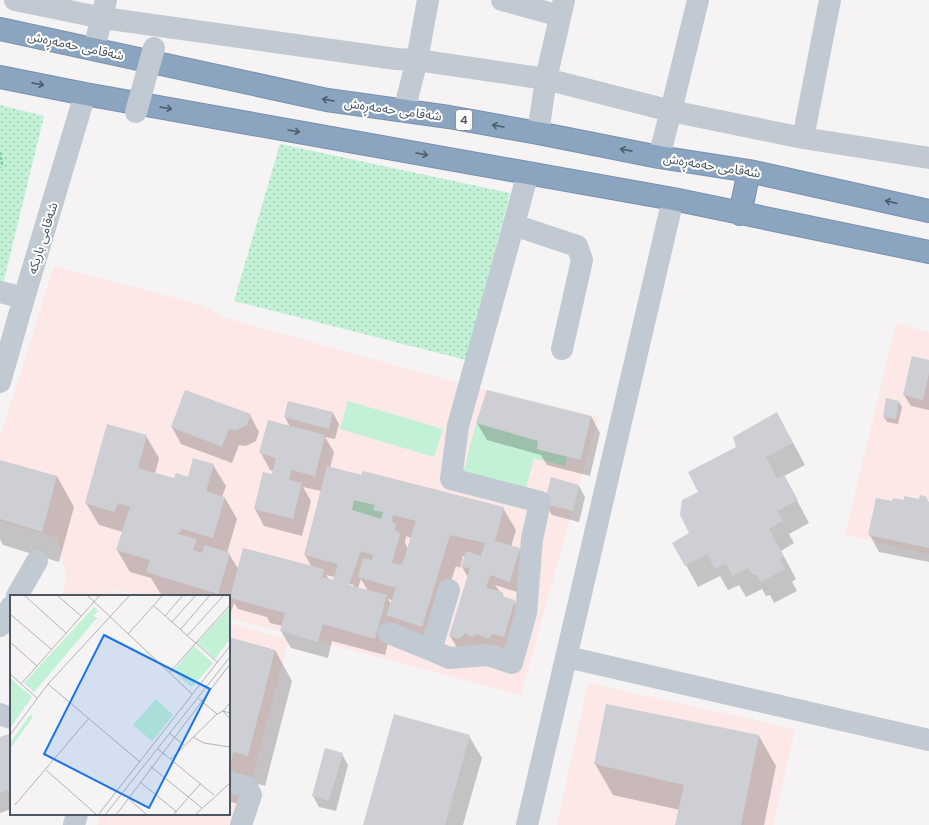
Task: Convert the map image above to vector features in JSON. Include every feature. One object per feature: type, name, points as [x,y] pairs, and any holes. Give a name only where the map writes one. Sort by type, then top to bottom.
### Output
[{"type":"highway","name":"شەقامی حەمەڕەش","points":[[0,29],[327,100],[449,117],[748,171],[929,211]]},
{"type":"highway","points":[[0,77],[86,94],[673,199],[929,252]]},
{"type":"highway","points":[[740,214],[748,171]]},
{"type":"street","points":[[15,0],[104,9],[396,59],[417,60],[546,79],[671,111],[803,138],[929,158]]},
{"type":"street","points":[[404,111],[417,60],[428,0]]},
{"type":"street","points":[[502,0],[562,8],[546,79],[538,133]]},
{"type":"street","points":[[659,156],[698,0]]},
{"type":"street","points":[[803,138],[830,0]]},
{"type":"street","points":[[94,49],[104,9]]},
{"type":"street","points":[[136,112],[154,48]]},
{"type":"street","name":"شەقامی باریکە","points":[[0,382],[86,94]]},
{"type":"street","points":[[389,633],[450,658],[488,654],[512,663],[526,613],[532,539],[540,502],[451,478],[458,426],[528,173]]},
{"type":"street","points":[[527,825],[673,199]]},
{"type":"street","points":[[514,225],[576,246],[582,260],[562,349]]},
{"type":"street","points":[[0,292],[24,298]]},
{"type":"street","points":[[18,595],[37,561]]},
{"type":"street","points":[[431,650],[450,590]]},
{"type":"street","points":[[0,626],[10,608]]},
{"type":"street","points":[[567,657],[929,740]]},
{"type":"street","points":[[0,714],[10,718]]},
{"type":"street","points":[[230,782],[247,787],[251,795],[241,825]]},
{"type":"street","points":[[74,825],[77,815]]},
{"type":"path","points":[[0,152],[2,164],[0,167]]},
{"type":"shaded area","points":[[54,266],[202,305],[226,318],[451,381],[598,417],[521,695],[230,618],[230,595],[137,595],[86,582],[130,595],[62,595],[66,577],[58,538],[0,521],[0,438]]},
{"type":"shaded area","points":[[896,324],[929,332],[929,554],[845,535]]},
{"type":"shaded area","points":[[230,623],[288,640],[241,825],[97,825],[101,815],[230,815]]},
{"type":"shaded area","points":[[588,683],[795,729],[773,825],[557,825]]},
{"type":"green space","points":[[0,105],[44,116],[3,284],[0,283]]},
{"type":"green space","points":[[280,144],[510,193],[466,360],[234,301]]},
{"type":"green space","points":[[348,401],[443,429],[434,457],[340,429]]},
{"type":"green space","points":[[476,423],[538,441],[537,449],[567,457],[565,466],[534,458],[525,491],[463,474]]},
{"type":"green space","points":[[354,500],[375,505],[374,510],[383,512],[381,519],[352,510]]},
{"type":"building","points":[[912,356],[929,360],[929,373],[923,400],[903,395]]},
{"type":"building","points":[[185,390],[251,414],[247,425],[236,430],[229,429],[222,447],[171,427]]},
{"type":"building","points":[[487,390],[591,416],[581,460],[537,449],[538,441],[476,423]]},
{"type":"building","points":[[886,398],[899,401],[896,419],[883,417]]},
{"type":"building","points":[[288,401],[333,412],[329,429],[284,417]]},
{"type":"building","points":[[777,412],[793,443],[766,457],[777,478],[784,475],[798,500],[777,511],[783,521],[769,529],[784,557],[780,559],[785,569],[761,582],[756,574],[753,575],[748,568],[732,576],[726,563],[715,569],[707,554],[685,566],[672,543],[689,533],[680,515],[682,500],[698,492],[688,472],[736,447],[733,437]]},
{"type":"building","points":[[268,420],[325,435],[315,476],[291,470],[289,480],[302,483],[293,519],[254,509],[263,472],[272,474],[276,458],[259,453]]},
{"type":"building","points":[[107,424],[147,435],[138,468],[174,478],[176,473],[188,477],[193,458],[214,464],[206,491],[225,497],[213,538],[182,529],[178,534],[197,539],[193,550],[202,553],[205,545],[230,553],[218,594],[146,572],[150,560],[116,550],[130,507],[118,503],[114,512],[85,503]]},
{"type":"building","points":[[0,460],[57,476],[42,532],[0,519]]},
{"type":"building","points":[[327,466],[361,475],[363,471],[504,507],[495,541],[520,548],[510,582],[490,575],[486,588],[503,592],[502,596],[515,600],[504,637],[492,634],[489,639],[477,634],[471,637],[465,633],[459,639],[449,636],[470,568],[461,567],[466,551],[481,556],[485,543],[450,535],[422,627],[386,615],[396,588],[358,577],[363,558],[372,560],[373,555],[361,551],[349,585],[387,595],[375,639],[323,624],[318,642],[280,631],[285,613],[230,598],[243,548],[324,569],[322,577],[333,580],[338,564],[304,555]],"holes":[[[354,500],[375,505],[373,510],[383,512],[381,519],[352,510]],[[393,515],[416,521],[402,565],[392,563],[400,534],[395,530],[396,524],[392,522]]]},
{"type":"building","points":[[551,477],[579,485],[573,511],[544,504]]},
{"type":"building","points":[[920,495],[927,497],[927,501],[929,502],[929,548],[868,535],[876,498],[892,501],[893,498],[904,500],[904,496],[919,499]]},
{"type":"building","points":[[230,637],[275,650],[248,756],[233,752],[230,770]]},
{"type":"building","points":[[606,704],[759,735],[741,825],[675,825],[684,785],[594,764]]},
{"type":"building","points":[[394,714],[470,735],[445,825],[363,825]]},
{"type":"building","points":[[10,733],[10,789],[0,793],[0,737]]},
{"type":"building","points":[[325,748],[343,753],[329,801],[312,796]]}]
